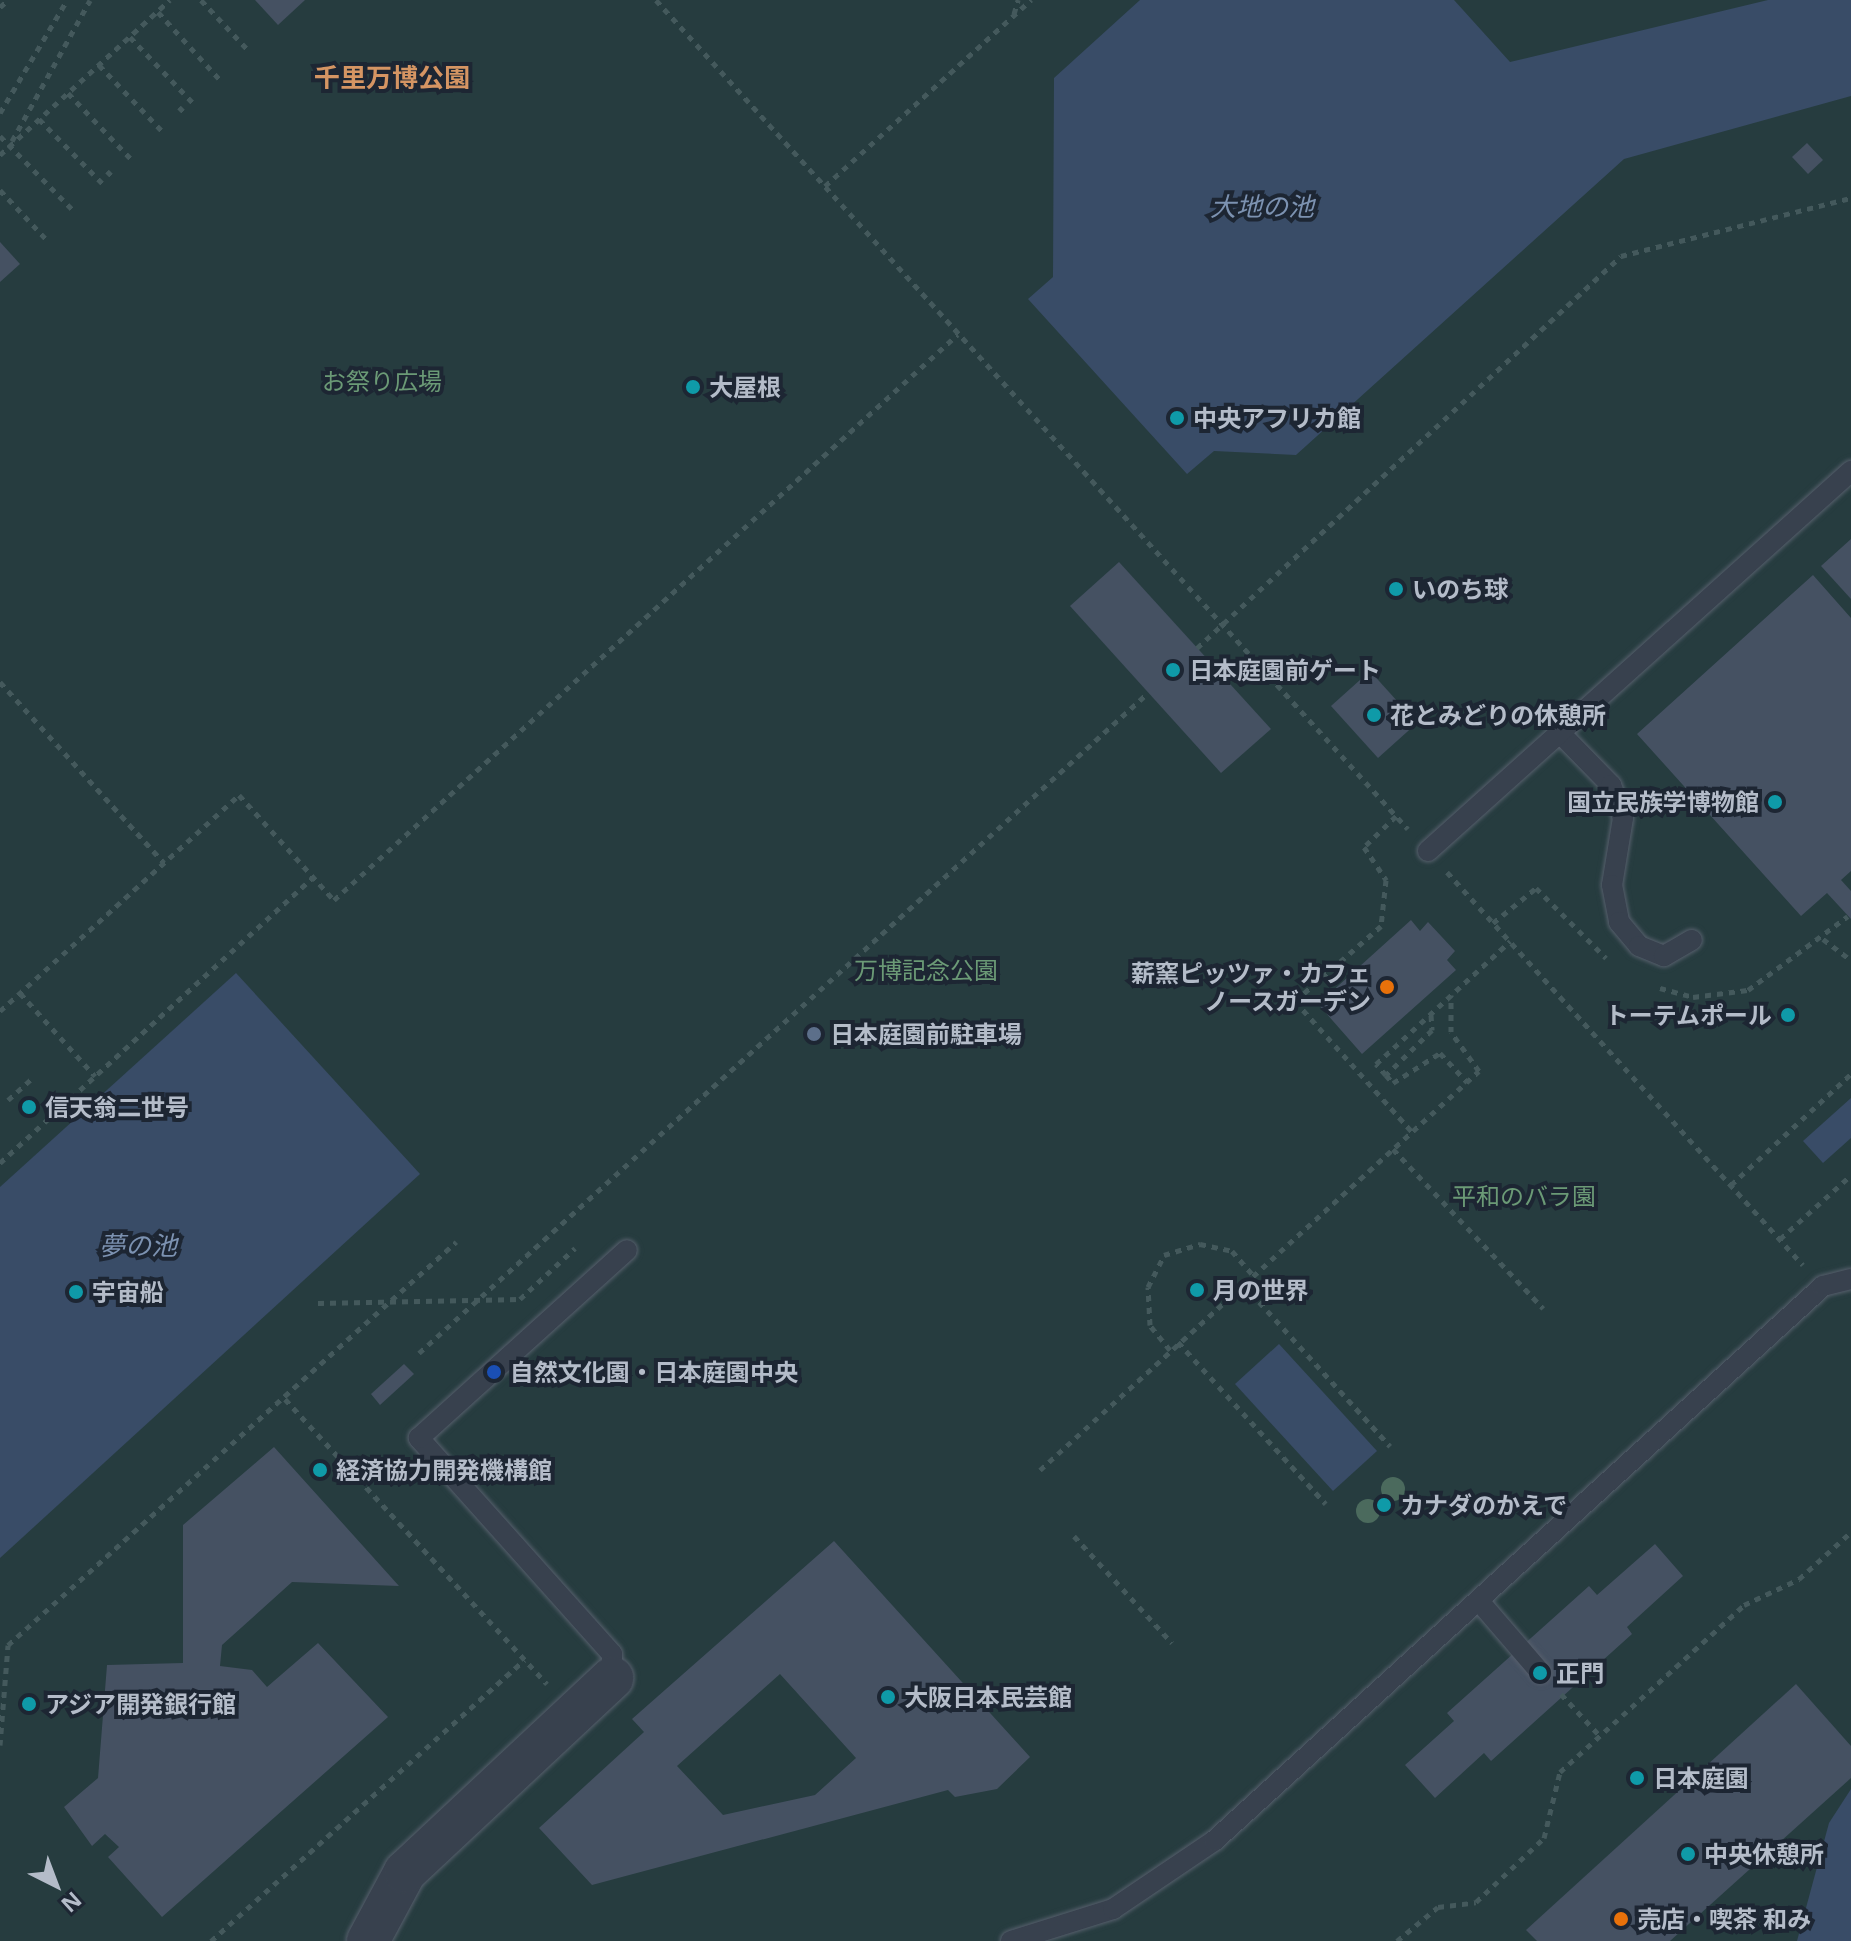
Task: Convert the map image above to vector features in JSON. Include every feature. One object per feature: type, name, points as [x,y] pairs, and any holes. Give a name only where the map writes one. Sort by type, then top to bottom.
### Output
[{"type":"street","points":[[368,1941],[405,1872],[612,1678]]},
{"type":"lane","points":[[1428,851],[1851,471]]},
{"type":"lane","points":[[1560,733],[1611,785],[1623,818],[1612,885],[1619,922],[1639,946],[1664,956],[1692,940]]},
{"type":"lane","points":[[612,1678],[612,1654],[419,1438],[627,1250]]},
{"type":"lane","points":[[1011,1941],[1113,1909],[1214,1841],[1823,1286],[1851,1279]]},
{"type":"lane","points":[[1479,1601],[1541,1673]]},
{"type":"path","points":[[0,7],[8,0]]},
{"type":"path","points":[[0,113],[67,0]]},
{"type":"path","points":[[10,146],[90,0]]},
{"type":"path","points":[[0,155],[170,0]]},
{"type":"path","points":[[201,0],[250,52]]},
{"type":"path","points":[[656,0],[1823,1286]]},
{"type":"path","points":[[1013,16],[1018,0]]},
{"type":"path","points":[[825,186],[1031,0]]},
{"type":"path","points":[[158,12],[220,80]]},
{"type":"path","points":[[130,37],[193,103]]},
{"type":"path","points":[[99,65],[163,132]]},
{"type":"path","points":[[68,93],[132,160]]},
{"type":"path","points":[[39,119],[105,186]]},
{"type":"path","points":[[0,136],[75,212]]},
{"type":"path","points":[[107,171],[113,177]]},
{"type":"path","points":[[0,190],[46,239]]},
{"type":"path","points":[[1197,648],[1621,256],[1851,198]]},
{"type":"path","points":[[0,1011],[239,795],[334,900],[958,334]]},
{"type":"path","points":[[0,682],[164,863]]},
{"type":"path","points":[[419,1353],[1148,693]]},
{"type":"path","points":[[1396,816],[1364,847],[1386,880],[1381,926],[1295,1001],[1412,1132]]},
{"type":"path","points":[[0,1163],[313,877]]},
{"type":"path","points":[[1822,939],[1851,960]]},
{"type":"path","points":[[1467,1082],[1440,1053],[1393,1083],[1376,1064],[1510,941]]},
{"type":"path","points":[[20,993],[95,1076]]},
{"type":"path","points":[[1040,1470],[1479,1071],[1451,1032],[1451,995]]},
{"type":"path","points":[[1386,1075],[1432,1030],[1431,1014]]},
{"type":"path","points":[[1731,1185],[1851,1074]]},
{"type":"path","points":[[8,1100],[31,1079]]},
{"type":"path","points":[[1393,1149],[1543,1308]]},
{"type":"path","points":[[1780,1239],[1851,1175]]},
{"type":"path","points":[[0,1745],[8,1645],[456,1242]]},
{"type":"path","points":[[1170,1350],[1150,1325],[1148,1287],[1164,1255],[1200,1244],[1232,1251],[1253,1275]]},
{"type":"path","points":[[318,1303],[473,1304],[520,1299],[575,1248]]},
{"type":"path","points":[[1243,1284],[1390,1446]]},
{"type":"path","points":[[1178,1342],[1326,1504]]},
{"type":"path","points":[[285,1399],[574,1713]]},
{"type":"path","points":[[1397,1941],[1438,1907],[1476,1902],[1544,1838],[1560,1772],[1744,1605],[1799,1579],[1851,1535]]},
{"type":"path","points":[[1074,1536],[1172,1643]]},
{"type":"path","points":[[211,1941],[524,1660]]},
{"type":"path","points":[[1541,1673],[1600,1736]]},
{"type":"green space","name":"万博記念公園","points":[[0,0],[1851,0],[1851,1941],[0,1941]]},
{"type":"water","name":"大地の池","points":[[1140,0],[1454,0],[1510,62],[1768,0],[1851,0],[1851,96],[1624,159],[1296,455],[1214,451],[1187,474],[1028,299],[1053,277],[1054,78]]},
{"type":"water","name":"夢の池","points":[[236,973],[420,1174],[0,1558],[0,1187]]},
{"type":"water","points":[[1851,1098],[1851,1138],[1823,1163],[1803,1141]]},
{"type":"water","points":[[1279,1344],[1377,1451],[1333,1491],[1235,1384]]},
{"type":"water","points":[[1851,1789],[1851,1941],[1797,1941],[1829,1823]]},
{"type":"building","points":[[255,0],[305,0],[278,25]]},
{"type":"building","points":[[1807,143],[1823,160],[1808,174],[1792,157]]},
{"type":"building","points":[[0,242],[20,264],[0,282]]},
{"type":"building","points":[[1851,539],[1851,599],[1821,566]]},
{"type":"building","name":"日本庭園前ゲート","points":[[1119,562],[1271,729],[1221,773],[1070,606]]},
{"type":"building","name":"国立民族学博物館","points":[[1813,575],[1851,618],[1851,871],[1841,880],[1851,891],[1851,919],[1827,893],[1801,916],[1637,734]]},
{"type":"building","name":"花とみどりの休憩所","points":[[1370,671],[1417,723],[1378,758],[1331,706]]},
{"type":"building","name":"薪窯ピッツァ・カフェ ノースガーデン","points":[[1411,920],[1420,931],[1428,922],[1455,951],[1447,960],[1456,970],[1362,1054],[1318,1004]]},
{"type":"building","points":[[404,1364],[414,1374],[380,1405],[371,1394]]},
{"type":"building","points":[[274,1447],[399,1586],[292,1582],[222,1645],[220,1666],[252,1670],[267,1687],[318,1643],[388,1717],[162,1917],[108,1857],[119,1847],[105,1834],[92,1846],[64,1807],[98,1778],[107,1665],[183,1663],[183,1525]]},
{"type":"building","name":"大阪日本民芸館","points":[[834,1541],[1030,1757],[997,1789],[955,1797],[948,1790],[592,1885],[539,1828],[644,1732],[632,1719]],"holes":[[[780,1674],[856,1758],[815,1795],[723,1815],[677,1766]]]},
{"type":"building","name":"正門","points":[[1655,1544],[1683,1576],[1627,1627],[1632,1634],[1491,1761],[1484,1753],[1435,1798],[1405,1765],[1454,1721],[1447,1713],[1589,1586],[1597,1595]]},
{"type":"building","name":"中央休憩所","points":[[1796,1684],[1851,1746],[1851,1778],[1670,1941],[1537,1941],[1526,1930]]},
{"type":"place","name":"大屋根","points":[[693,387]]},
{"type":"place","name":"中央アフリカ館","points":[[1177,418]]},
{"type":"place","name":"いのち球","points":[[1396,589]]},
{"type":"place","name":"日本庭園前ゲート","points":[[1173,670]]},
{"type":"place","name":"花とみどりの休憩所","points":[[1374,715]]},
{"type":"place","name":"国立民族学博物館","points":[[1775,802]]},
{"type":"place","name":"薪窯ピッツァ・カフェ ノースガーデン","points":[[1387,987]]},
{"type":"place","name":"トーテムポール","points":[[1788,1015]]},
{"type":"place","name":"日本庭園前駐車場","points":[[814,1034]]},
{"type":"place","name":"信天翁二世号","points":[[29,1107]]},
{"type":"place","name":"月の世界","points":[[1197,1290]]},
{"type":"place","name":"宇宙船","points":[[76,1292]]},
{"type":"place","name":"自然文化園・日本庭園中央","points":[[494,1372]]},
{"type":"place","name":"経済協力開発機構館","points":[[320,1470]]},
{"type":"place","name":"カナダのかえで","points":[[1384,1505]]},
{"type":"place","name":"正門","points":[[1540,1673]]},
{"type":"place","name":"大阪日本民芸館","points":[[888,1697]]},
{"type":"place","name":"アジア開発銀行館","points":[[29,1704]]},
{"type":"place","name":"日本庭園","points":[[1637,1778]]},
{"type":"place","name":"中央休憩所","points":[[1688,1854]]},
{"type":"place","name":"売店・喫茶 和み","points":[[1621,1919]]},
{"type":"district","name":"千里万博公園","points":[[392,78]]},
{"type":"park label","name":"お祭り広場","points":[[382,381]]},
{"type":"park label","name":"平和のバラ園","points":[[1524,1196]]}]
